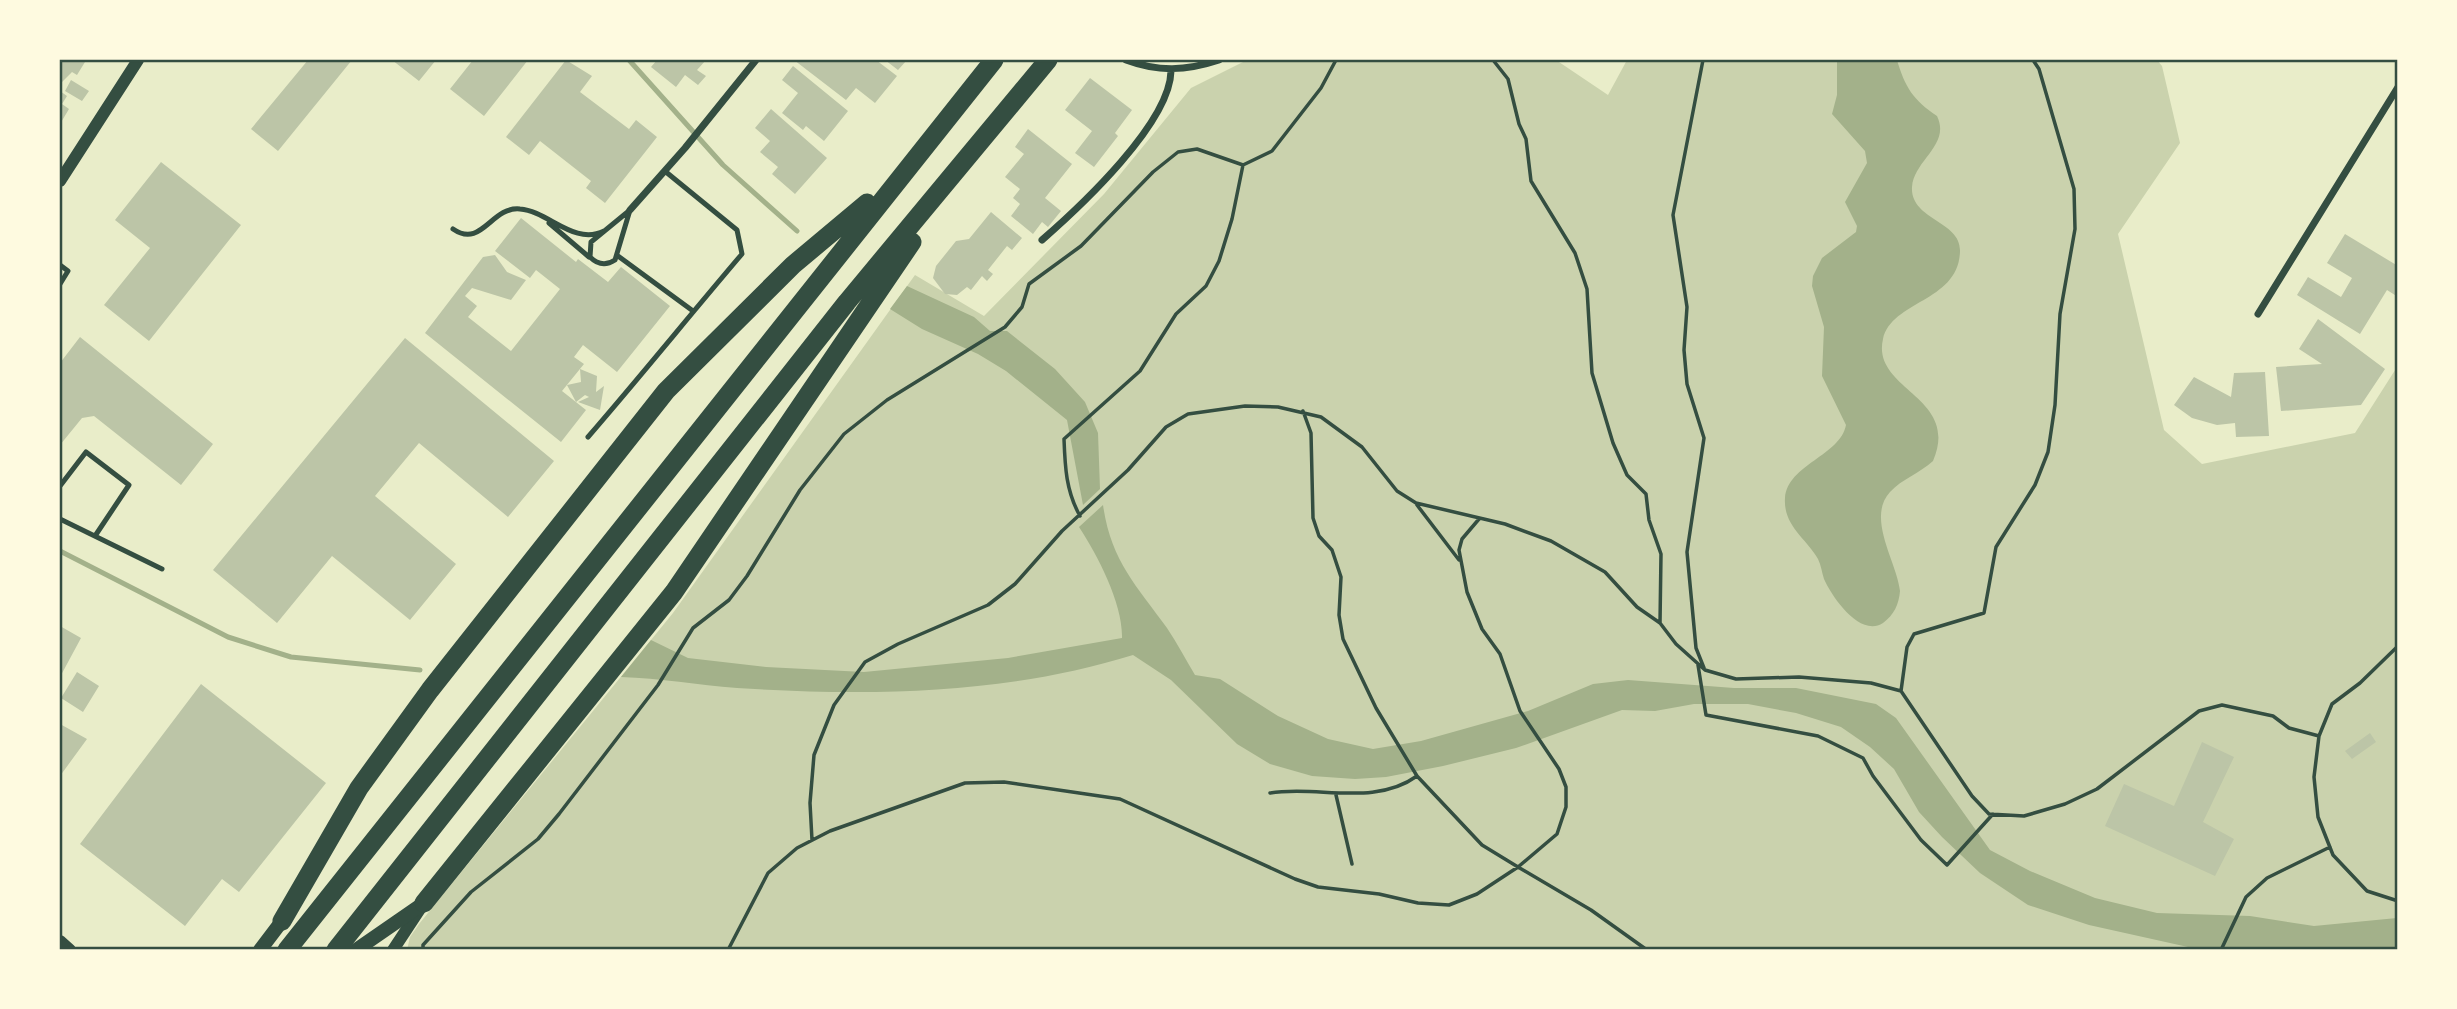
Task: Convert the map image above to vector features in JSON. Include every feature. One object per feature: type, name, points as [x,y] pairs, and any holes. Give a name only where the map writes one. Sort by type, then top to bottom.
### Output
[{"type":"highway","points":[[978,79],[988,60]]},
{"type":"highway","points":[[287,950],[993,60]]},
{"type":"highway","points":[[336,950],[847,302],[1048,60]]},
{"type":"highway","points":[[424,903],[674,592],[975,148]]},
{"type":"highway","points":[[282,921],[338,820],[430,690],[666,391],[793,265],[900,175]]},
{"type":"main road","points":[[356,950],[424,903]]},
{"type":"main road","points":[[260,950],[282,921]]},
{"type":"street","points":[[60,181],[138,60]]},
{"type":"street","points":[[630,210],[666,172],[756,60]]},
{"type":"street","points":[[1126,60],[1148,68],[1171,71],[1219,60]]},
{"type":"street","points":[[1042,240],[1094,191],[1138,138],[1163,104],[1171,86],[1171,71]]},
{"type":"street","points":[[2258,314],[2398,87]]},
{"type":"street","points":[[393,950],[424,903]]},
{"type":"street","points":[[60,941],[70,950]]},
{"type":"lane","points":[[587,437],[667,347],[693,311],[742,254],[737,230],[666,172]]},
{"type":"lane","points":[[453,229],[465,235],[475,234],[496,216],[515,209],[582,233],[604,230]]},
{"type":"lane","points":[[593,260],[589,247],[604,230],[630,210]]},
{"type":"lane","points":[[540,217],[593,260],[607,264],[618,256],[630,210]]},
{"type":"lane","points":[[618,256],[693,311]]},
{"type":"lane","points":[[60,265],[68,271],[60,284]]},
{"type":"lane","points":[[60,486],[86,452],[129,485],[95,536]]},
{"type":"lane","points":[[60,519],[162,569]]},
{"type":"path","points":[[423,950],[423,945],[471,892],[538,839],[658,685],[693,628],[735,592],[800,490],[844,434],[887,400],[1005,327],[1022,307],[1029,284],[1081,246],[1153,172],[1178,152],[1197,149],[1243,165],[1272,151],[1321,88],[1336,60]]},
{"type":"path","points":[[1493,60],[1508,79],[1519,124],[1526,139],[1531,181],[1569,241],[1587,289],[1592,373],[1613,443],[1627,475],[1646,494],[1649,520],[1661,554],[1660,622]]},
{"type":"path","points":[[1703,60],[1674,215],[1687,307],[1684,350],[1687,384],[1704,438],[1687,552],[1696,648],[1705,670]]},
{"type":"path","points":[[1900,691],[1913,634],[1984,612],[1996,547],[2035,485],[2048,452],[2055,405],[2060,314],[2075,229],[2074,189],[2039,69],[2032,60]]},
{"type":"path","points":[[1080,516],[1071,499],[1065,473],[1064,439],[1140,371],[1176,314],[1206,286],[1219,261],[1232,219],[1243,165]]},
{"type":"path","points":[[812,840],[810,803],[814,755],[834,705],[865,662],[898,644],[988,605],[1015,584],[1128,470],[1166,426],[1188,414],[1245,406],[1303,411],[1340,430],[1362,447],[1397,491],[1416,503],[1460,561]]},
{"type":"path","points":[[1303,411],[1311,433],[1313,518],[1319,536],[1332,550],[1341,577],[1339,615],[1343,639],[1391,736],[1417,776],[1482,845],[1591,910],[1647,950]]},
{"type":"path","points":[[1416,503],[1505,524],[1581,556],[1605,572],[1637,607],[1660,622],[1705,670],[1736,679],[1799,677],[1871,684],[1900,691],[1972,796],[1989,814],[2024,816],[2065,804],[2086,794],[2199,711],[2222,705],[2273,716],[2289,728],[2319,736]]},
{"type":"path","points":[[728,950],[768,873],[797,848],[965,783],[1004,782],[1120,800],[1318,887],[1448,905],[1477,894],[1518,867],[1557,834],[1566,807],[1562,778],[1520,711],[1500,654],[1482,629],[1466,592],[1460,561],[1462,538],[1479,519]]},
{"type":"path","points":[[2398,646],[2332,704],[2319,736],[2314,796],[2330,847],[2349,876],[2367,891],[2398,901]]},
{"type":"path","points":[[1697,663],[1706,715],[1818,736],[1863,758],[1873,776],[1922,840],[1947,866],[1993,814]]},
{"type":"path","points":[[1270,793],[1306,791],[1336,795],[1406,784],[1417,776]]},
{"type":"path","points":[[1336,795],[1352,864]]},
{"type":"path","points":[[2221,950],[2246,897],[2267,878],[2330,847]]},
{"type":"shaded area","points":[[1247,60],[1556,60],[1608,95],[1627,60],[2157,60],[2162,66],[2180,143],[2118,234],[2164,430],[2202,464],[2355,433],[2397,367],[2397,949],[407,950],[410,937],[419,924],[673,613],[915,275],[984,316],[1104,194],[1191,88]]},
{"type":"shaded area","points":[[1837,60],[1897,60],[1911,92],[1937,116],[1939,136],[1914,177],[1912,187],[1919,207],[1953,233],[1960,251],[1957,268],[1949,281],[1899,316],[1889,326],[1883,339],[1883,356],[1890,370],[1926,407],[1935,422],[1938,439],[1933,461],[1895,487],[1883,503],[1882,527],[1900,591],[1893,613],[1883,623],[1874,626],[1856,620],[1833,596],[1818,559],[1797,532],[1785,508],[1788,486],[1804,468],[1834,445],[1842,436],[1846,425],[1822,376],[1824,327],[1812,286],[1813,276],[1822,258],[1856,232],[1857,226],[1845,202],[1867,163],[1865,151],[1832,114],[1837,95]]},
{"type":"shaded area","points":[[907,286],[974,317],[990,331],[1007,331],[1055,369],[1085,402],[1098,433],[1100,489],[1083,505],[1067,420],[1006,371],[978,354],[922,329],[890,309]]},
{"type":"shaded area","points":[[1103,505],[1112,542],[1126,571],[1171,634],[1195,675],[1220,679],[1278,716],[1328,739],[1373,749],[1421,741],[1528,711],[1593,684],[1628,680],[1734,688],[1796,688],[1876,704],[1896,718],[1990,850],[2030,871],[2095,898],[2157,913],[2250,916],[2314,926],[2397,918],[2397,949],[2197,949],[2089,925],[2028,905],[1980,873],[1942,837],[1919,812],[1894,769],[1870,747],[1841,727],[1796,713],[1748,704],[1694,704],[1655,711],[1622,710],[1516,748],[1386,777],[1355,779],[1312,776],[1270,764],[1237,744],[1171,680],[1133,655],[1035,678],[936,690],[787,691],[621,677],[651,640],[688,658],[766,667],[864,672],[1008,658],[1122,638],[1114,596],[1079,527]]},
{"type":"building","points":[[60,60],[85,62],[77,75],[72,72],[60,84]]},
{"type":"building","points":[[308,60],[352,60],[278,151],[251,129]]},
{"type":"building","points":[[392,60],[436,60],[419,81]]},
{"type":"building","points":[[473,60],[528,60],[484,116],[450,89]]},
{"type":"building","points":[[566,60],[592,76],[580,92],[629,129],[636,120],[657,137],[605,203],[586,188],[591,181],[540,141],[529,155],[506,137]]},
{"type":"building","points":[[657,60],[706,60],[697,70],[706,76],[698,85],[685,75],[676,87],[651,67]]},
{"type":"building","points":[[794,60],[876,60],[897,76],[875,103],[856,88],[846,100]]},
{"type":"building","points":[[885,60],[907,60],[898,70]]},
{"type":"building","points":[[793,66],[848,111],[824,141],[806,126],[803,130],[782,113],[798,93],[782,80]]},
{"type":"building","points":[[1090,78],[1132,110],[1115,133],[1118,136],[1094,167],[1075,153],[1092,131],[1065,110]]},
{"type":"building","points":[[71,80],[89,91],[82,101],[65,91]]},
{"type":"building","points":[[60,91],[67,96],[62,104],[69,109],[60,124]]},
{"type":"building","points":[[771,109],[827,158],[795,194],[772,174],[778,167],[760,152],[770,141],[755,128]]},
{"type":"building","points":[[1028,129],[1072,164],[1045,198],[1061,211],[1048,227],[1042,222],[1033,234],[1011,216],[1020,204],[1013,198],[1020,189],[1005,177],[1024,154],[1015,147]]},
{"type":"building","points":[[161,162],[241,225],[149,341],[104,305],[150,248],[115,220]]},
{"type":"building","points":[[991,212],[1022,238],[1012,250],[1007,246],[988,270],[993,274],[987,281],[982,276],[971,290],[967,287],[957,295],[945,294],[933,278],[936,266],[956,241],[969,239]]},
{"type":"building","points":[[521,218],[576,262],[578,259],[608,282],[621,267],[670,306],[617,372],[583,345],[574,357],[584,364],[562,391],[586,410],[561,442],[425,333],[483,257],[495,255],[507,272],[526,280],[511,300],[472,288],[465,296],[477,306],[468,317],[511,351],[560,289],[536,270],[530,278],[495,251]]},
{"type":"building","points":[[2345,234],[2398,266],[2398,297],[2387,290],[2360,334],[2297,295],[2308,277],[2341,297],[2352,278],[2327,263]]},
{"type":"building","points":[[2318,319],[2385,369],[2361,405],[2281,411],[2276,367],[2322,364],[2299,349]]},
{"type":"building","points":[[80,337],[213,444],[181,485],[94,416],[82,418],[60,445],[60,363]]},
{"type":"building","points":[[405,338],[554,461],[508,517],[419,443],[375,496],[456,564],[410,620],[332,556],[277,623],[213,570]]},
{"type":"building","points":[[580,369],[597,376],[596,392],[604,386],[600,410],[578,402],[589,397],[585,395],[576,402],[567,385],[581,382]]},
{"type":"building","points":[[2265,372],[2269,436],[2236,437],[2235,423],[2217,425],[2192,418],[2174,405],[2194,377],[2231,397],[2234,373]]},
{"type":"building","points":[[60,626],[81,638],[60,677]]},
{"type":"building","points":[[77,672],[99,686],[83,712],[61,698]]},
{"type":"building","points":[[201,684],[326,783],[239,892],[222,879],[185,926],[80,844]]},
{"type":"building","points":[[60,724],[87,739],[60,776]]},
{"type":"building","points":[[2370,733],[2376,742],[2352,759],[2345,751]]},
{"type":"building","points":[[2202,742],[2234,757],[2203,822],[2234,839],[2215,876],[2105,826],[2124,784],[2174,806]]},
{"type":"waterway","points":[[629,60],[723,165],[797,231]]},
{"type":"waterway","points":[[60,551],[228,637],[291,657],[420,670]]}]
